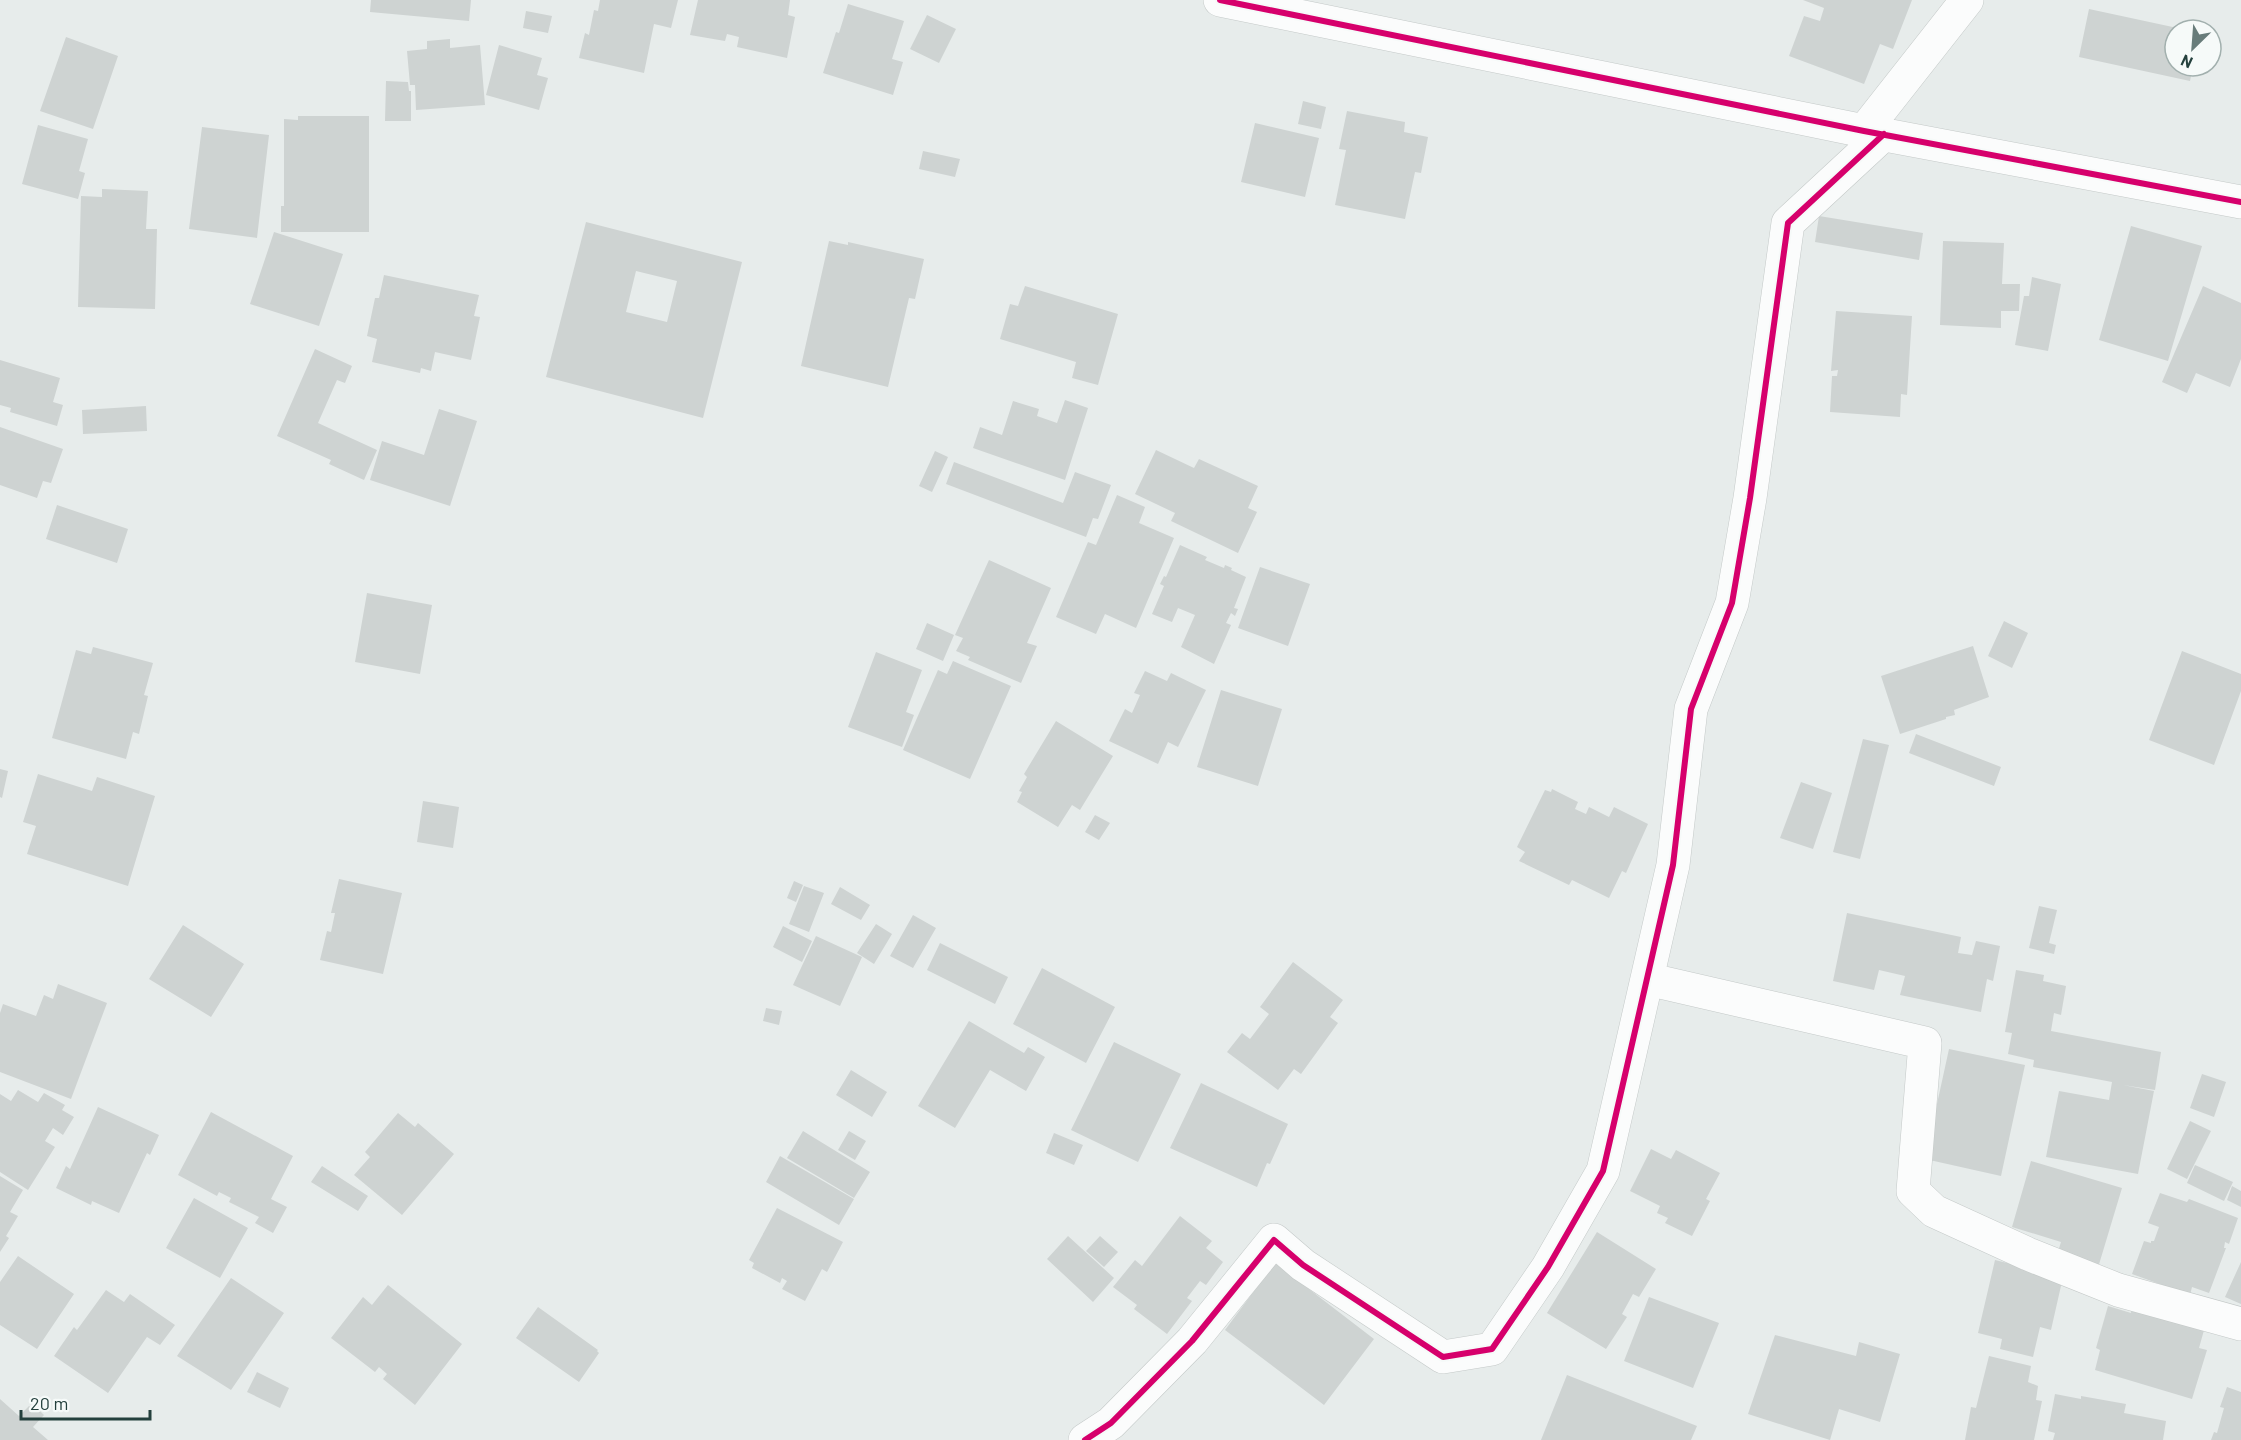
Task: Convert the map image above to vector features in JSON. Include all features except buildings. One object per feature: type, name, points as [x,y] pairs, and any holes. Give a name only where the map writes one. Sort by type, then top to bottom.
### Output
[{"type":"street","points":[[1220,0],[1874,133],[2241,202]]},
{"type":"street","points":[[1085,1440],[1111,1423],[1192,1341],[1274,1240],[1304,1265],[1443,1357],[1492,1349],[1548,1267],[1603,1171],[1673,865],[1691,709],[1732,603],[1750,498],[1788,223],[1874,133],[1967,0]]},
{"type":"street","points":[[1647,979],[1925,1043],[1913,1191],[1934,1211],[2028,1254],[2118,1290],[2241,1324]]},
{"type":"cycle path","points":[[1220,0],[1864,131],[2241,202]]},
{"type":"cycle path","points":[[1085,1440],[1111,1423],[1192,1341],[1274,1240],[1303,1265],[1443,1357],[1492,1349],[1548,1267],[1603,1171],[1673,865],[1691,709],[1732,603],[1750,498],[1788,223],[1884,134]]}]
